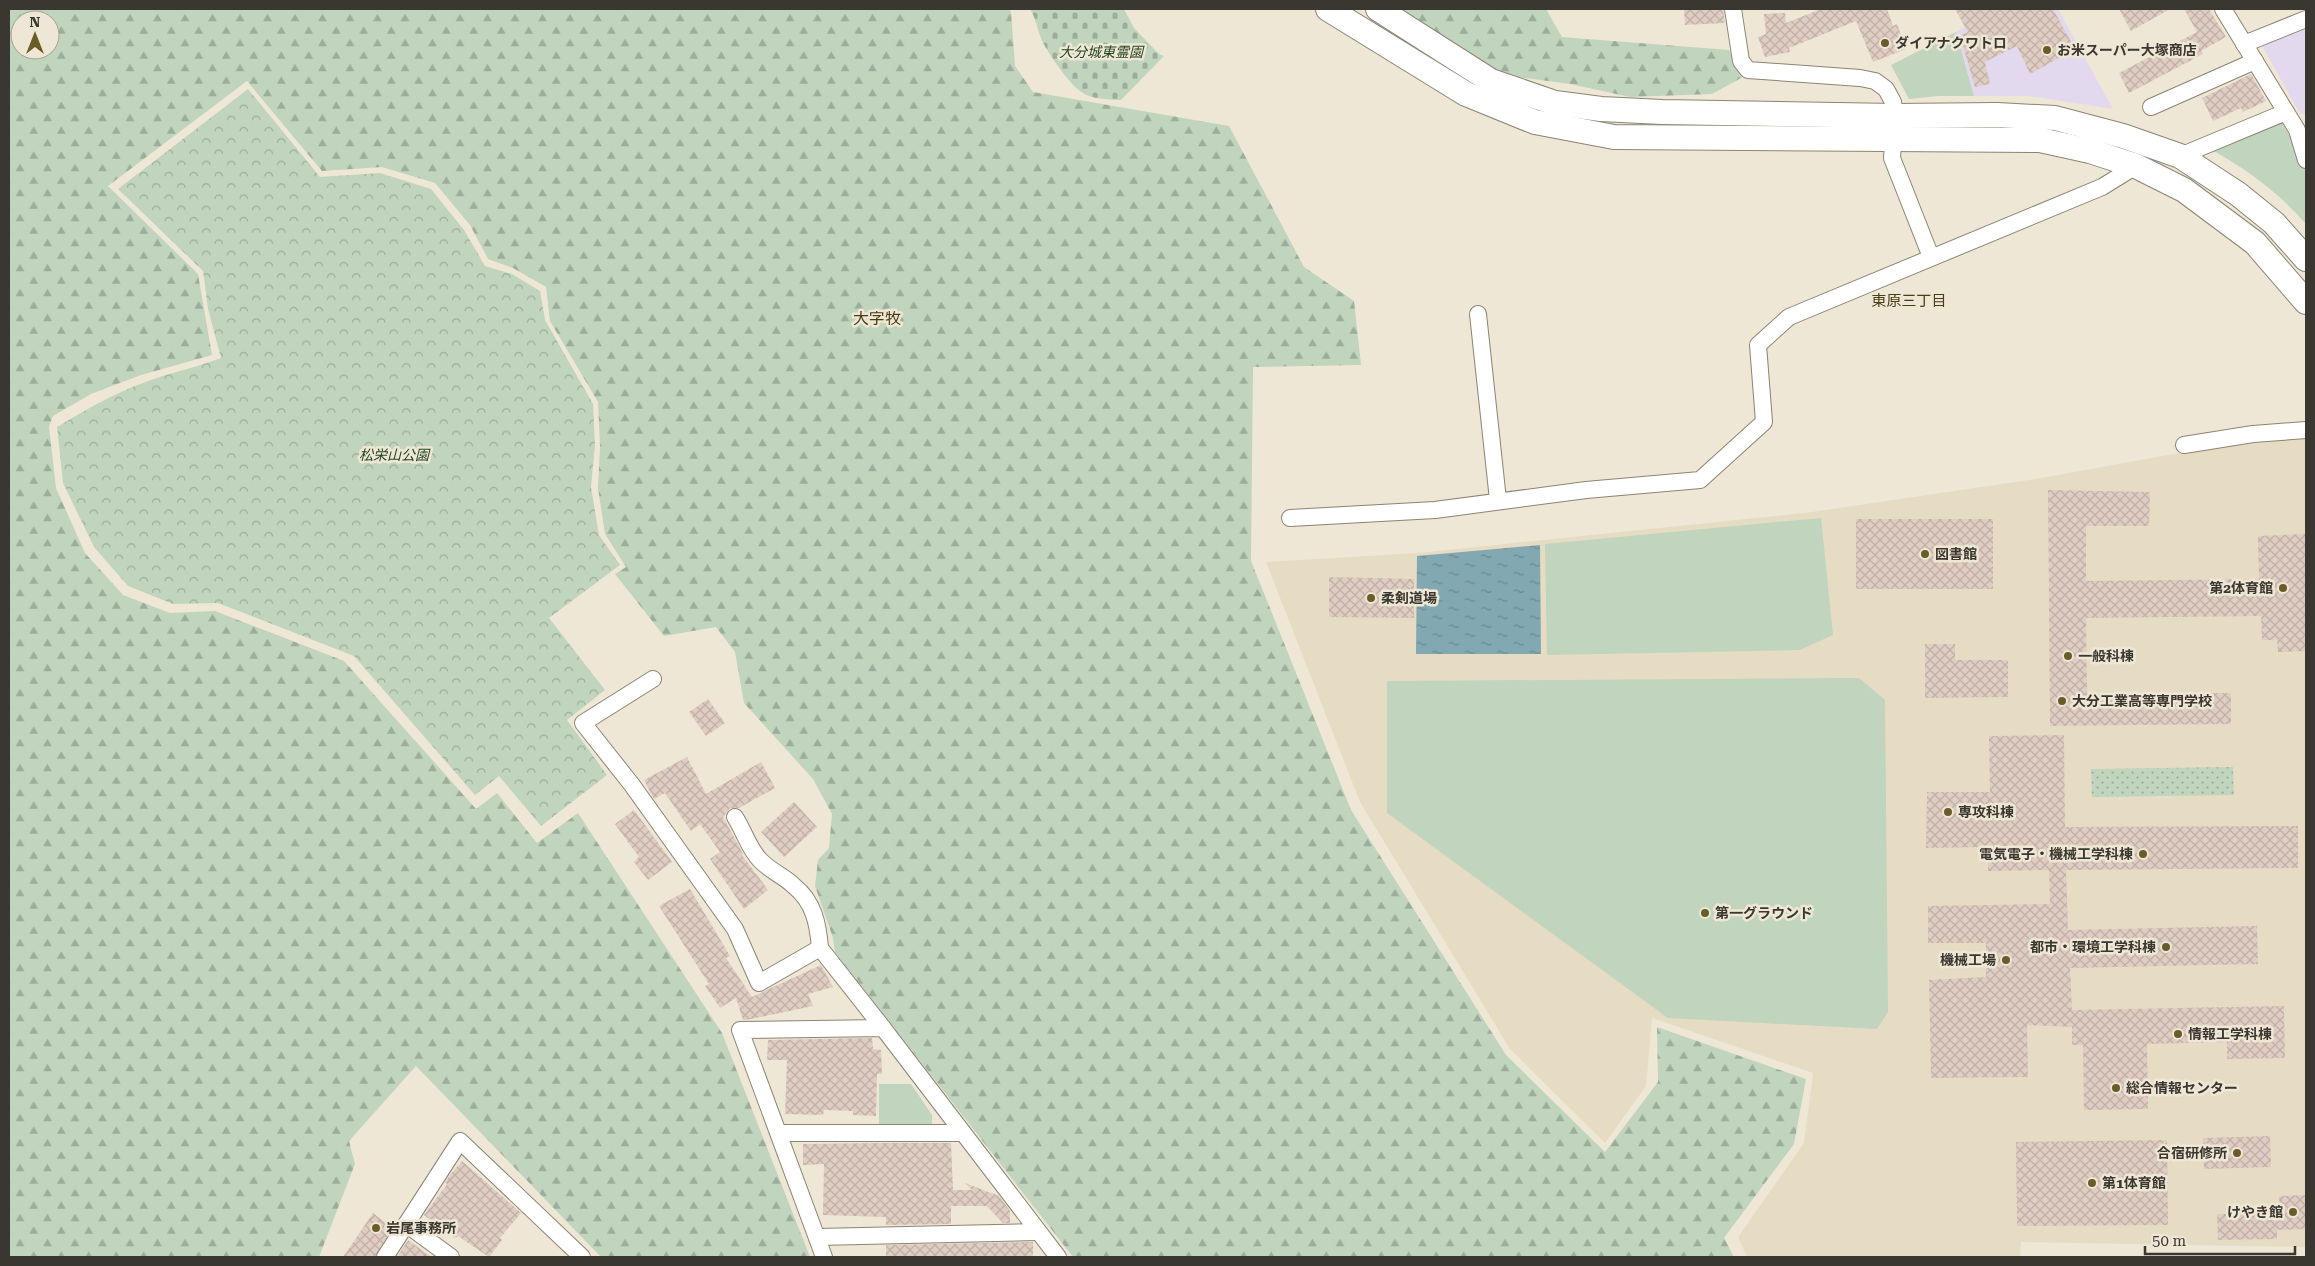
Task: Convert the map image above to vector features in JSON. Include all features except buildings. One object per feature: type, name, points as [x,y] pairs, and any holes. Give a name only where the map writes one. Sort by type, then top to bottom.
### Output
[{"type":"street","points":[[1328,9],[1466,94],[1535,122],[1614,137],[1895,127],[1997,115],[2055,118],[2124,136],[2180,156],[2238,194],[2274,224],[2306,259]]},
{"type":"street","points":[[1378,9],[1491,81],[1555,103],[1601,109],[1895,127],[2040,140],[2090,151],[2136,166],[2184,190],[2255,243],[2306,302]]},
{"type":"street","points":[[1733,9],[1741,61],[1748,70],[1843,76],[1875,81],[1886,89],[1894,102],[1895,127],[1892,158],[1931,257]]},
{"type":"street","points":[[2224,9],[2286,112],[2301,128],[2306,160]]},
{"type":"street","points":[[2244,44],[2306,19]]},
{"type":"street","points":[[2151,107],[2255,61]]},
{"type":"street","points":[[2180,156],[2286,112]]},
{"type":"street","points":[[1290,518],[1435,510],[1498,500],[1700,480],[1764,422],[1758,345],[1789,317],[2102,188],[2136,166]]},
{"type":"street","points":[[1478,314],[1498,500]]},
{"type":"street","points":[[2184,445],[2253,434],[2306,430]]},
{"type":"street","points":[[653,679],[583,723],[632,784],[734,929],[760,983],[820,948]]},
{"type":"street","points":[[734,817],[745,833],[749,845],[760,860],[795,886],[812,908],[818,924],[820,948],[1058,1257]]},
{"type":"street","points":[[824,1257],[740,1030],[883,1028]]},
{"type":"street","points":[[779,1133],[961,1133]]},
{"type":"street","points":[[385,1257],[460,1141],[582,1257]]},
{"type":"street","points":[[406,1224],[451,1257]]},
{"type":"street","points":[[817,1237],[1037,1232]]},
{"type":"shaded area","points":[[1995,9],[2058,9],[2113,109],[2028,96],[1974,96],[1956,32]]},
{"type":"shaded area","points":[[2306,24],[2306,114],[2300,114],[2260,42]]},
{"type":"shaded area","name":"大分工業高等専門学校","points":[[2306,436],[2306,1247],[2021,1242],[2020,1257],[1747,1257],[1738,1237],[1804,1143],[1813,1073],[1652,1018],[1646,1086],[1605,1143],[1510,1049],[1360,802],[1266,562],[1418,553],[1805,513],[2036,479],[2256,439]]},
{"type":"green space","points":[[9,9],[1008,9],[1011,12],[1015,66],[1033,92],[1229,126],[1304,267],[1354,301],[1361,365],[1253,367],[1251,561],[1351,810],[1506,1055],[1605,1152],[1658,1082],[1657,1027],[1806,1079],[1794,1144],[1724,1238],[1734,1257],[1073,1257],[835,952],[833,938],[815,886],[818,860],[829,848],[832,814],[813,779],[744,703],[735,652],[716,627],[664,636],[615,574],[626,567],[605,534],[598,488],[600,447],[598,402],[550,321],[546,287],[513,268],[488,259],[470,225],[435,183],[382,167],[322,171],[247,81],[108,186],[198,274],[212,355],[141,375],[91,394],[53,416],[49,427],[56,488],[85,553],[123,595],[170,613],[215,611],[344,661],[476,809],[497,793],[537,843],[578,813],[722,1033],[810,1257],[601,1257],[416,1066],[349,1141],[355,1164],[319,1257],[9,1257]]},
{"type":"green space","name":"大分城東霊園","points":[[1030,9],[1124,9],[1134,28],[1159,54],[1164,56],[1121,100],[1089,96],[1075,87],[1052,58],[1041,38]]},
{"type":"green space","points":[[1370,9],[1546,9],[1562,37],[1729,50],[1743,77],[1712,94],[1630,97],[1570,84],[1480,72]]},
{"type":"green space","points":[[1956,32],[1974,96],[1938,96],[1909,99],[1891,65]]},
{"type":"green space","name":"松栄山公園","points":[[248,89],[320,177],[380,173],[431,189],[464,230],[485,266],[512,274],[540,291],[545,320],[593,404],[595,445],[591,487],[599,535],[620,565],[549,618],[605,690],[567,720],[607,775],[541,826],[499,776],[475,795],[354,656],[218,603],[173,604],[128,586],[94,547],[63,483],[57,427],[132,387],[221,358],[208,309],[203,271],[118,189]]},
{"type":"green space","points":[[2279,119],[2292,140],[2306,171],[2306,224],[2285,202],[2262,183],[2212,150]]},
{"type":"green space","points":[[1821,518],[1833,635],[1800,650],[1547,655],[1545,544]]},
{"type":"green space","name":"第一グラウンド","points":[[1859,678],[1885,700],[1888,1012],[1877,1029],[1668,1018],[1387,813],[1387,681]]},
{"type":"green space","points":[[2233,767],[2234,795],[2092,797],[2091,769]]},
{"type":"green space","points":[[879,1084],[911,1084],[932,1115],[932,1127],[879,1125]]},
{"type":"water","points":[[1540,545],[1541,654],[1416,654],[1417,556]]},
{"type":"place","name":"ダイアナクワトロ","points":[[1885,43]]},
{"type":"place","name":"お米スーパー大塚商店","points":[[2047,50]]},
{"type":"place","name":"図書館","points":[[1925,554]]},
{"type":"place","name":"第2体育館","points":[[2283,588]]},
{"type":"place","name":"柔剣道場","points":[[1371,598]]},
{"type":"place","name":"一般科棟","points":[[2068,656]]},
{"type":"place","name":"大分工業高等専門学校","points":[[2062,701]]},
{"type":"place","name":"専攻科棟","points":[[1948,812]]},
{"type":"place","name":"電気電子・機械工学科棟","points":[[2143,854]]},
{"type":"place","name":"第一グラウンド","points":[[1705,913]]},
{"type":"place","name":"都市・環境工学科棟","points":[[2166,947]]},
{"type":"place","name":"機械工場","points":[[2006,960]]},
{"type":"place","name":"情報工学科棟","points":[[2178,1034]]},
{"type":"place","name":"総合情報センター","points":[[2116,1088]]},
{"type":"place","name":"合宿研修所","points":[[2237,1153]]},
{"type":"place","name":"第1体育館","points":[[2092,1183]]},
{"type":"place","name":"けやき館","points":[[2293,1212]]},
{"type":"place","name":"岩尾事務所","points":[[376,1228]]},
{"type":"district","name":"東原三丁目","points":[[1909,301]]},
{"type":"district","name":"大字牧","points":[[877,318]]}]
